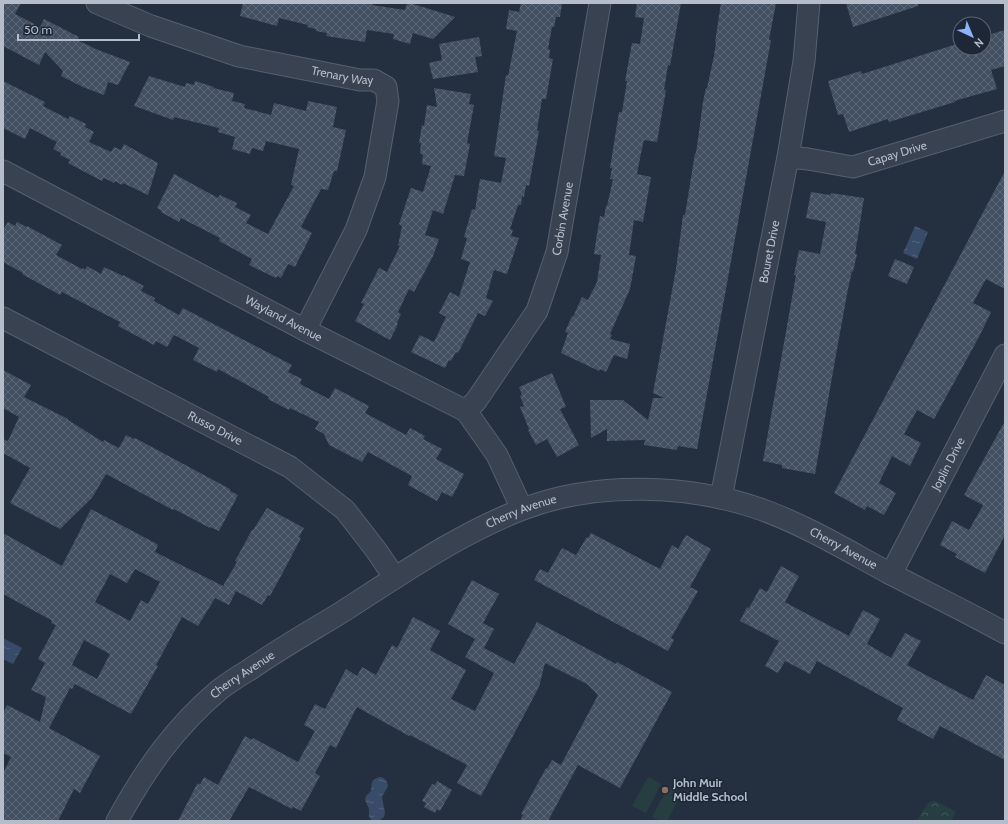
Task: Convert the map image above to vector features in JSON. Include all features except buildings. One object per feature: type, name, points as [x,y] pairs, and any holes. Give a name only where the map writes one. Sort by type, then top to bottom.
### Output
[{"type":"street","name":"Trenary Way","points":[[97,3],[151,26],[239,56],[360,80],[374,80],[386,87],[388,101],[372,183],[356,230],[305,330]]},
{"type":"street","name":"Corbin Avenue","points":[[466,411],[476,401],[537,311],[557,252],[600,3]]},
{"type":"street","name":"Bouret Drive","points":[[721,498],[788,157],[804,61],[809,3]]},
{"type":"street","name":"Capay Drive","points":[[788,157],[808,159],[853,168],[1005,122]]},
{"type":"street","name":"Wayland Avenue","points":[[3,171],[305,330],[466,411],[497,455],[522,509]]},
{"type":"street","name":"Russo Drive","points":[[3,318],[290,467],[345,510],[376,550],[395,578]]},
{"type":"street","name":"Joplin Drive","points":[[891,574],[1005,355]]},
{"type":"street","name":"Cherry Avenue","points":[[117,821],[141,777],[167,743],[192,715],[221,689],[262,661],[464,535],[522,509],[554,499],[613,490],[679,490],[721,498],[762,510],[799,525],[1005,633]]},
{"type":"green space","points":[[648,777],[661,784],[646,813],[632,806]]},
{"type":"green space","points":[[668,787],[681,794],[667,821],[661,821],[652,817]]},
{"type":"green space","points":[[932,801],[936,801],[956,812],[951,821],[917,821],[927,804]]},
{"type":"water","points":[[915,226],[928,232],[917,259],[903,253]]},
{"type":"water","points":[[3,638],[22,648],[13,664],[3,659]]},
{"type":"water","points":[[380,777],[386,780],[388,786],[382,797],[385,813],[384,817],[380,820],[372,820],[369,817],[369,809],[365,800],[366,796],[371,791],[373,780]]},
{"type":"place","name":"John Muir Middle School","points":[[665,790]]}]
